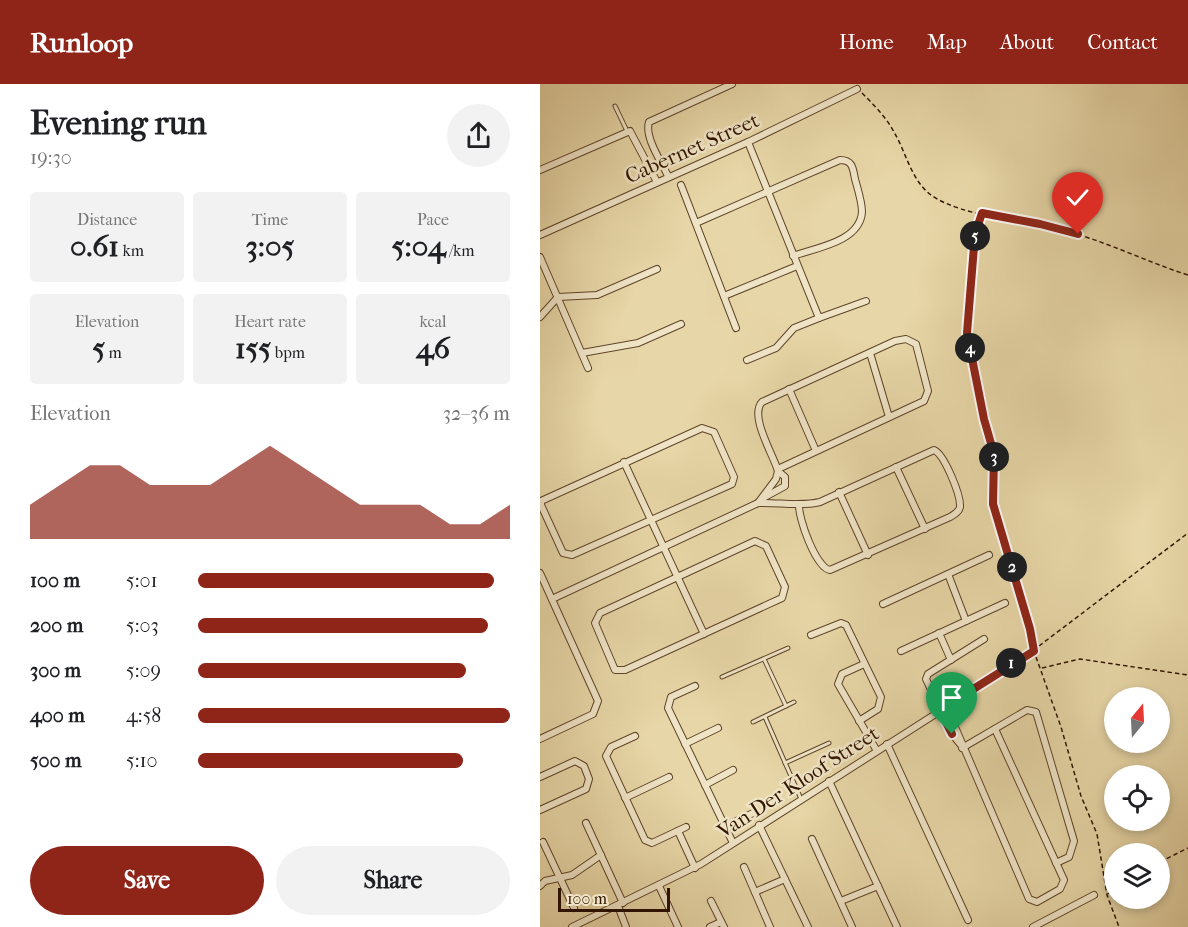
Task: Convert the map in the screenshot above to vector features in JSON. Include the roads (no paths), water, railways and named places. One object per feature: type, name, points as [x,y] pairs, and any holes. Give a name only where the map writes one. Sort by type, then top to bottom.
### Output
[{"type":"street","points":[[668,176],[647,128],[649,122],[732,84]]},
{"type":"street","name":"Cabernet Street","points":[[540,236],[668,176],[748,142],[857,89]]},
{"type":"street","points":[[540,170],[627,131],[632,132],[657,182]]},
{"type":"street","points":[[748,142],[819,318]]},
{"type":"street","points":[[696,223],[767,190],[840,160],[846,160],[852,165],[862,206],[858,224],[842,239],[793,256]]},
{"type":"street","points":[[681,185],[736,328]]},
{"type":"street","points":[[540,257],[588,368]]},
{"type":"street","points":[[724,296],[797,266]]},
{"type":"street","points":[[540,317],[558,297],[597,295],[657,269]]},
{"type":"street","points":[[747,360],[776,348],[794,328],[866,302]]},
{"type":"street","points":[[582,352],[638,343],[681,324]]},
{"type":"street","points":[[552,599],[664,548],[760,501],[785,486],[785,477],[778,470],[756,412],[762,402],[896,341],[906,339],[916,344],[928,391],[927,397],[778,470]]},
{"type":"street","points":[[870,353],[889,417]]},
{"type":"street","points":[[789,389],[816,451]]},
{"type":"street","points":[[702,428],[714,432],[734,477],[732,484],[652,521],[572,555],[560,549],[541,501],[702,428]]},
{"type":"street","points":[[760,501],[799,504],[820,502],[934,450],[943,456],[959,499],[959,509],[950,517],[868,555],[826,569],[800,520],[799,504]]},
{"type":"street","points":[[624,462],[704,634]]},
{"type":"street","points":[[896,467],[925,528]]},
{"type":"street","points":[[760,501],[776,479],[778,470]]},
{"type":"street","points":[[839,492],[868,555]]},
{"type":"street","points":[[760,541],[766,546],[785,587],[782,598],[625,670],[615,669],[595,623],[597,616],[678,576],[747,543],[760,541]]},
{"type":"street","points":[[883,604],[989,555]]},
{"type":"street","points":[[540,573],[597,697],[597,706],[593,714],[540,738]]},
{"type":"street","points":[[948,574],[966,621]]},
{"type":"street","points":[[901,651],[1005,603]]},
{"type":"street","points":[[811,635],[843,623],[881,697],[878,709],[859,721]]},
{"type":"street","points":[[939,633],[951,660]]},
{"type":"street","points":[[984,639],[928,674],[926,679],[943,708],[955,741],[961,746],[1032,902],[1055,894],[1063,885],[1064,880],[995,729]]},
{"type":"street","name":"Van Der Kloof Street","points":[[572,927],[695,868],[1034,651]]},
{"type":"street","points":[[864,664],[842,674],[838,678],[838,684],[877,751]]},
{"type":"street","points":[[695,686],[671,697],[668,708],[733,843]]},
{"type":"street","points":[[961,746],[1027,710],[1033,710],[1038,715],[1074,841],[1069,857],[1056,863]]},
{"type":"street","points":[[685,744],[718,728]]},
{"type":"street","points":[[635,736],[611,747],[606,754],[648,843],[686,827]]},
{"type":"street","points":[[887,744],[968,920]]},
{"type":"street","points":[[540,777],[575,761],[584,766],[590,779],[586,789],[540,810]]},
{"type":"street","points":[[705,785],[733,770]]},
{"type":"street","points":[[625,798],[669,777]]},
{"type":"street","points":[[829,781],[897,927]]},
{"type":"street","points":[[724,827],[753,813]]},
{"type":"street","points":[[586,823],[601,855],[626,927]]},
{"type":"street","points":[[759,825],[808,927]]},
{"type":"street","points":[[678,831],[695,868]]},
{"type":"street","points":[[812,839],[852,927]]},
{"type":"street","points":[[543,842],[574,908]]},
{"type":"street","points":[[540,886],[545,880],[580,871],[588,862],[601,855]]},
{"type":"street","points":[[744,867],[770,927]]},
{"type":"street","points":[[755,892],[785,879]]},
{"type":"street","points":[[659,886],[678,927]]},
{"type":"street","points":[[840,901],[878,886]]},
{"type":"street","points":[[1033,927],[1094,895]]},
{"type":"street","points":[[710,927],[722,924],[711,901]]},
{"type":"lane","points":[[615,106],[627,131]]},
{"type":"lane","points":[[722,677],[788,648]]},
{"type":"lane","points":[[764,659],[786,706]]},
{"type":"lane","points":[[753,722],[794,702]]},
{"type":"lane","points":[[765,717],[801,799]]},
{"type":"lane","points":[[785,764],[829,743]]}]
